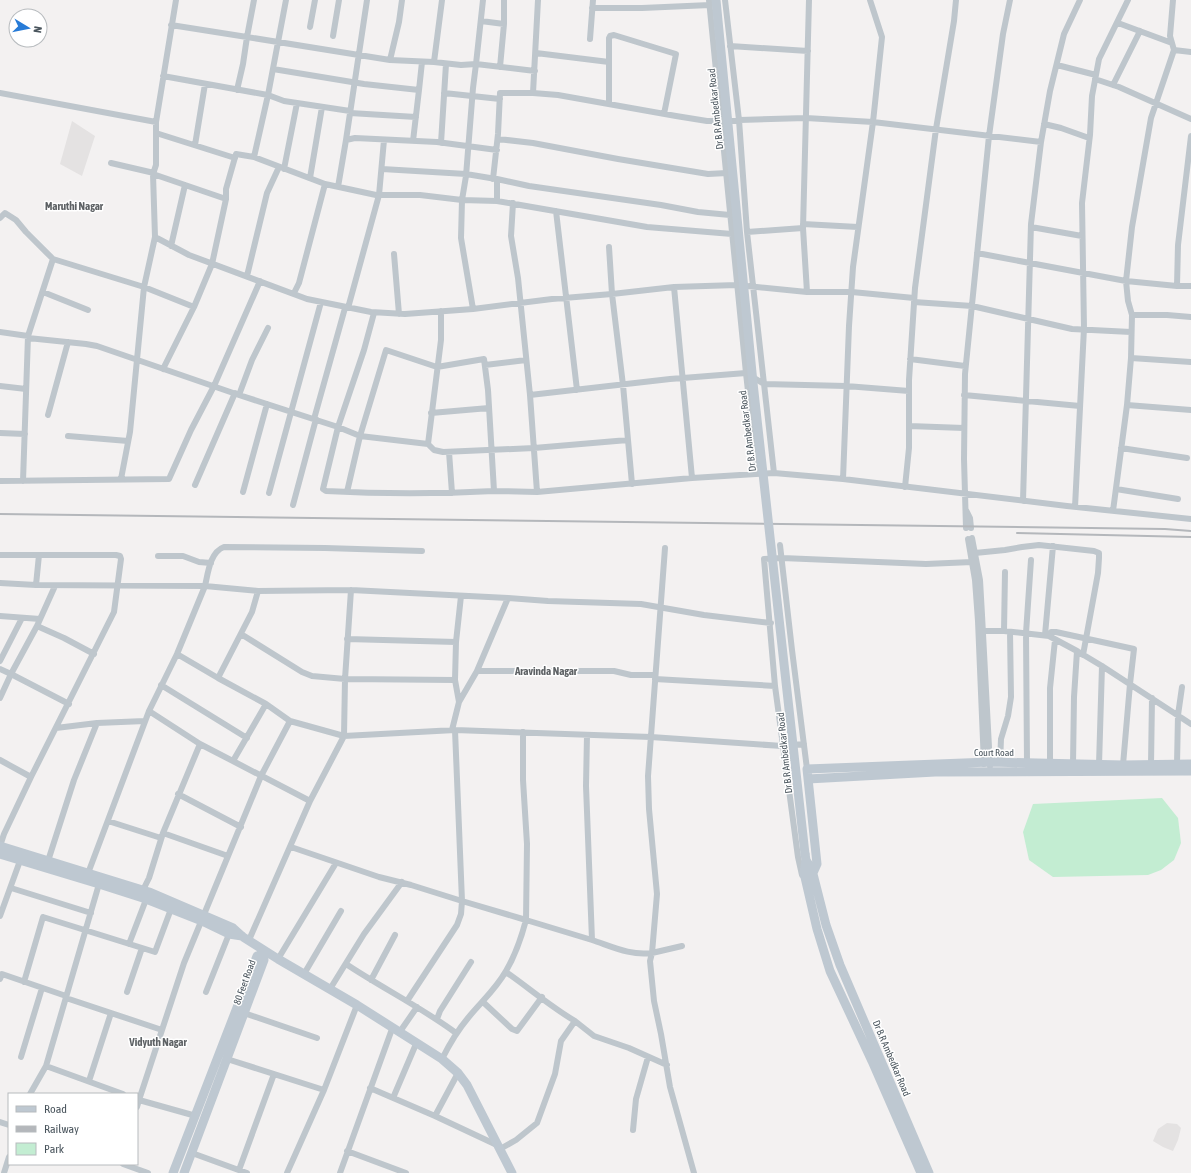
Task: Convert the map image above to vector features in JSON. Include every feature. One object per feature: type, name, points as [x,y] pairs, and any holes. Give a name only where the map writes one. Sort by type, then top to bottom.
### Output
[{"type":"street","points":[[121,479],[128,441],[138,360],[144,287],[155,238],[153,174],[156,165],[156,122],[176,0]]},
{"type":"street","points":[[237,90],[254,0]]},
{"type":"street","points":[[254,157],[268,95],[286,0]]},
{"type":"street","points":[[310,27],[315,0]]},
{"type":"street","points":[[333,36],[339,0]]},
{"type":"street","points":[[338,187],[367,0]]},
{"type":"street","points":[[390,60],[399,22],[402,0]]},
{"type":"street","points":[[434,62],[442,0]]},
{"type":"street","points":[[473,309],[461,238],[462,200],[466,174],[472,96],[483,0]]},
{"type":"street","points":[[500,67],[504,24],[504,0]]},
{"type":"street","points":[[533,93],[538,0]]},
{"type":"street","points":[[590,40],[593,0]]},
{"type":"street","points":[[725,0],[739,120],[748,232],[774,473]]},
{"type":"street","points":[[807,292],[803,226],[808,0]]},
{"type":"street","points":[[843,479],[846,386],[852,292],[858,227],[873,122],[882,38],[870,0]]},
{"type":"street","points":[[905,487],[909,448],[910,360],[914,300],[936,129],[954,21],[956,0]]},
{"type":"street","points":[[969,528],[970,518],[965,509],[965,366],[989,136],[1003,34],[1010,0]]},
{"type":"street","points":[[1022,501],[1031,227],[1044,124],[1064,34],[1080,0]]},
{"type":"street","points":[[1075,507],[1084,330],[1082,203],[1092,96],[1099,59],[1128,0]]},
{"type":"street","points":[[1113,511],[1122,448],[1131,358],[1132,315],[1128,301],[1126,281],[1137,193],[1151,118],[1173,47],[1170,36],[1173,0]]},
{"type":"street","points":[[592,8],[642,8],[712,2],[730,214],[757,473]]},
{"type":"street","name":"Dr B.R Ambedkar Road","points":[[712,2],[752,383],[806,857],[804,869],[809,874],[840,965],[929,1173]]},
{"type":"street","points":[[481,21],[504,24]]},
{"type":"street","points":[[1118,23],[1140,31],[1173,47],[1191,52]]},
{"type":"street","points":[[172,25],[390,60],[461,65],[476,64],[535,71]]},
{"type":"street","points":[[1113,85],[1140,31]]},
{"type":"street","points":[[609,104],[609,38],[612,35],[676,53],[677,56],[664,114]]},
{"type":"street","points":[[730,46],[808,51]]},
{"type":"street","points":[[536,53],[609,62]]},
{"type":"street","points":[[414,141],[422,62]]},
{"type":"street","points":[[441,143],[446,64]]},
{"type":"street","points":[[1057,65],[1095,77],[1191,119]]},
{"type":"street","points":[[273,69],[354,83],[419,90]]},
{"type":"street","points":[[163,76],[268,95],[284,101],[350,112],[416,117]]},
{"type":"street","points":[[195,145],[205,84]]},
{"type":"street","points":[[0,93],[156,122]]},
{"type":"street","points":[[497,201],[495,179],[500,93],[558,95],[707,121],[806,118],[873,122],[1041,142]]},
{"type":"street","points":[[444,94],[500,99]]},
{"type":"street","points":[[247,276],[267,193],[282,168],[297,103]]},
{"type":"street","points":[[310,178],[322,107]]},
{"type":"street","points":[[1044,124],[1061,128],[1089,138]]},
{"type":"street","points":[[156,133],[235,158]]},
{"type":"street","points":[[1177,286],[1178,245],[1191,136]]},
{"type":"street","points":[[346,140],[355,138],[414,141],[468,145],[496,150]]},
{"type":"street","points":[[498,139],[538,144],[708,174],[727,172]]},
{"type":"street","points":[[293,506],[315,419],[379,195],[384,140]]},
{"type":"street","points":[[163,369],[194,307],[212,264],[226,199],[226,189],[236,154],[254,157],[325,184],[379,195],[420,195],[462,200],[497,201],[647,227],[732,234]]},
{"type":"street","points":[[111,163],[153,174],[226,199]]},
{"type":"street","points":[[382,169],[466,174],[529,186],[654,204],[698,212],[730,214]]},
{"type":"street","points":[[294,293],[299,283],[325,184]]},
{"type":"street","points":[[172,246],[184,185]]},
{"type":"street","points":[[513,203],[511,236],[521,303],[538,492]]},
{"type":"street","points":[[556,211],[577,390]]},
{"type":"street","points":[[0,218],[5,213],[16,220],[53,259],[144,287],[194,307]]},
{"type":"street","points":[[748,232],[803,226],[858,227]]},
{"type":"street","points":[[1031,227],[1082,236]]},
{"type":"street","points":[[155,238],[189,255],[307,299],[374,313],[399,314],[473,309],[674,287],[737,285],[807,292],[852,292],[972,306],[1028,320],[1084,330],[1131,332]]},
{"type":"street","points":[[609,247],[612,294],[623,385],[632,484]]},
{"type":"street","points":[[977,253],[1126,281],[1191,286]]},
{"type":"street","points":[[394,254],[399,314]]},
{"type":"street","points":[[23,481],[28,337],[53,259]]},
{"type":"street","points":[[0,481],[169,479],[214,386],[260,281]]},
{"type":"street","points":[[674,287],[692,478]]},
{"type":"street","points":[[43,292],[88,310]]},
{"type":"street","points":[[268,493],[292,412],[321,302]]},
{"type":"street","points":[[428,444],[441,340],[441,311]]},
{"type":"street","points":[[374,313],[364,350],[338,427],[323,489],[326,491],[452,493],[494,491],[538,492],[692,478],[774,473],[843,479],[1022,501],[1191,519]]},
{"type":"street","points":[[1132,315],[1191,317]]},
{"type":"street","points":[[195,485],[268,328]]},
{"type":"street","points":[[0,332],[91,345],[315,419],[360,436],[428,444],[434,450],[450,452],[534,448],[628,440]]},
{"type":"street","points":[[48,415],[68,342]]},
{"type":"street","points":[[347,492],[360,436],[386,350],[437,367],[484,359],[490,408],[494,491]]},
{"type":"street","points":[[1131,358],[1191,362]]},
{"type":"street","points":[[485,365],[526,360]]},
{"type":"street","points":[[910,360],[965,366]]},
{"type":"street","points":[[530,395],[682,378],[746,373],[764,384],[846,386],[909,391]]},
{"type":"street","points":[[0,386],[26,389]]},
{"type":"street","points":[[964,395],[1080,406]]},
{"type":"street","points":[[243,492],[267,404]]},
{"type":"street","points":[[1127,405],[1191,410]]},
{"type":"street","points":[[431,413],[490,408]]},
{"type":"street","points":[[909,426],[964,428]]},
{"type":"street","points":[[0,433],[25,434]]},
{"type":"street","points":[[68,436],[128,441]]},
{"type":"street","points":[[1122,448],[1187,458]]},
{"type":"street","points":[[450,452],[452,493]]},
{"type":"street","points":[[1116,489],[1178,499]]},
{"type":"street","points":[[981,631],[970,538],[975,553],[980,580],[987,767]]},
{"type":"street","points":[[780,545],[782,558],[792,650],[808,774],[817,864],[809,874],[801,874],[782,746],[764,559],[782,558],[926,564],[972,562]]},
{"type":"street","points":[[975,553],[1039,545],[1094,551],[1098,553],[1098,573],[1084,655]]},
{"type":"street","points":[[1050,764],[1049,637],[1053,546]]},
{"type":"street","points":[[88,876],[145,721],[177,654],[204,586],[211,563],[218,550],[227,547],[422,551]]},
{"type":"street","points":[[665,548],[648,776],[649,809],[657,894],[650,961],[654,1001],[670,1087],[694,1173]]},
{"type":"street","points":[[0,555],[118,556],[121,562],[114,612],[31,777],[4,834],[0,846],[21,857],[146,894],[203,918],[229,934],[246,938]]},
{"type":"street","points":[[36,585],[39,555]]},
{"type":"street","points":[[158,556],[183,556],[199,562],[211,563]]},
{"type":"street","points":[[1027,763],[1026,633],[1031,560]]},
{"type":"street","points":[[1000,763],[1000,745],[1008,716],[1011,697],[1005,572]]},
{"type":"street","points":[[0,583],[55,586],[204,586],[258,591],[351,590],[508,598],[555,602],[641,604],[704,615],[771,623]]},
{"type":"street","points":[[0,696],[37,626],[55,586]]},
{"type":"street","points":[[246,938],[291,847],[310,800],[344,736],[345,678],[351,590]]},
{"type":"street","points":[[218,678],[252,612],[258,591]]},
{"type":"street","points":[[407,1001],[457,925],[461,914],[462,901],[454,730],[459,702],[455,680],[456,642],[461,596]]},
{"type":"street","points":[[459,702],[478,671],[508,598]]},
{"type":"street","points":[[0,616],[40,619]]},
{"type":"street","points":[[0,660],[22,618]]},
{"type":"street","points":[[37,626],[94,654]]},
{"type":"street","points":[[981,631],[1026,633],[1049,637],[1102,666],[1191,724]]},
{"type":"street","points":[[1049,637],[1051,632],[1056,632],[1134,649],[1123,765]]},
{"type":"street","points":[[241,634],[305,674],[312,676],[455,680]]},
{"type":"street","points":[[348,639],[456,642]]},
{"type":"street","points":[[1073,764],[1074,697],[1077,651]]},
{"type":"street","points":[[177,654],[266,704],[290,721],[344,736],[454,730],[651,737],[782,746],[804,744]]},
{"type":"street","points":[[1099,765],[1102,666]]},
{"type":"street","points":[[0,669],[69,704]]},
{"type":"street","points":[[478,671],[614,671],[631,675],[776,686]]},
{"type":"street","points":[[161,685],[247,738]]},
{"type":"street","points":[[1177,764],[1178,715],[1182,687]]},
{"type":"street","points":[[1150,765],[1152,698]]},
{"type":"street","points":[[233,761],[266,704]]},
{"type":"street","points":[[149,711],[200,744],[310,800]]},
{"type":"street","points":[[56,728],[97,723],[145,721]]},
{"type":"street","points":[[196,1116],[138,1102],[184,964],[261,776],[290,721]]},
{"type":"street","points":[[48,861],[74,780],[97,723]]},
{"type":"street","points":[[442,1059],[456,1033],[483,1002],[506,972],[520,946],[526,920],[527,844],[523,780],[523,732]]},
{"type":"street","points":[[587,735],[586,786],[592,940]]},
{"type":"street","points":[[129,944],[146,894],[149,878],[162,835],[200,744]]},
{"type":"street","points":[[0,760],[31,777]]},
{"type":"street","name":"Court Road","points":[[987,767],[1000,763],[1099,765],[1191,764]]},
{"type":"street","name":"Court Road","points":[[808,774],[987,767],[1191,771]]},
{"type":"street","points":[[178,794],[241,827]]},
{"type":"street","points":[[108,822],[162,835],[228,856]]},
{"type":"street","points":[[291,847],[379,877],[402,882],[633,953],[652,953],[682,946]]},
{"type":"street","points":[[0,854],[48,861],[88,876],[99,884],[146,894],[171,909],[233,928],[264,952],[357,1005],[395,1031],[442,1059],[458,1073],[467,1085],[512,1173]]},
{"type":"street","points":[[0,916],[2,902],[10,888],[21,857]]},
{"type":"street","points":[[278,959],[336,863]]},
{"type":"street","name":"Dr B.R Ambedkar Road","points":[[809,874],[817,929],[830,970],[921,1173]]},
{"type":"street","points":[[330,989],[364,934],[402,882]]},
{"type":"street","points":[[31,1093],[46,1066],[99,884]]},
{"type":"street","points":[[10,888],[91,913]]},
{"type":"street","points":[[24,982],[43,917],[156,951],[171,909]]},
{"type":"street","points":[[304,974],[341,911]]},
{"type":"street","points":[[206,992],[229,934]]},
{"type":"street","points":[[371,980],[395,935]]},
{"type":"street","points":[[127,992],[142,948]]},
{"type":"street","name":"80 Feet Road","points":[[174,1173],[257,956],[264,952],[264,960],[184,1173]]},
{"type":"street","points":[[437,1019],[440,1011],[472,962]]},
{"type":"street","points":[[346,964],[437,1019],[456,1033]]},
{"type":"street","points":[[506,972],[594,1036],[629,1048],[667,1065]]},
{"type":"street","points":[[0,975],[162,1030]]},
{"type":"street","points":[[21,1057],[42,988]]},
{"type":"street","points":[[483,1002],[512,1029],[517,1031],[542,997]]},
{"type":"street","points":[[287,1173],[324,1090],[357,1005]]},
{"type":"street","points":[[340,1173],[370,1088],[395,1031],[417,1007]]},
{"type":"street","points":[[89,1081],[111,1013]]},
{"type":"street","points":[[244,1013],[317,1038]]},
{"type":"street","points":[[499,1148],[516,1140],[537,1122],[555,1074],[561,1041],[575,1021]]},
{"type":"street","points":[[393,1098],[416,1044]]},
{"type":"street","points":[[632,1130],[636,1099],[648,1057]]},
{"type":"street","points":[[227,1059],[324,1090]]},
{"type":"street","points":[[46,1066],[120,1093]]},
{"type":"street","points":[[435,1116],[458,1073]]},
{"type":"street","points":[[239,1170],[274,1074]]},
{"type":"street","points":[[370,1088],[435,1116],[499,1148]]},
{"type":"street","points":[[347,1151],[406,1173]]},
{"type":"street","points":[[192,1153],[247,1173]]},
{"type":"street","points":[[4,1173],[8,1160]]},
{"type":"street","points":[[126,1165],[148,1173]]},
{"type":"shaded area","points":[[72,121],[95,136],[82,176],[60,164]]},
{"type":"shaded area","points":[[1167,1123],[1177,1124],[1181,1128],[1173,1151],[1153,1141],[1158,1129]]},
{"type":"green space","points":[[1162,798],[1178,818],[1181,843],[1174,860],[1161,870],[1148,875],[1053,877],[1029,860],[1023,832],[1033,804]]},
{"type":"railway","points":[[0,514],[1165,529],[1191,531]]},
{"type":"railway","points":[[1017,533],[1191,537]]},
{"type":"district","name":"Maruthi Nagar","points":[[74,206]]},
{"type":"district","name":"Aravinda Nagar","points":[[546,671]]},
{"type":"district","name":"Vidyuth Nagar","points":[[158,1042]]}]
